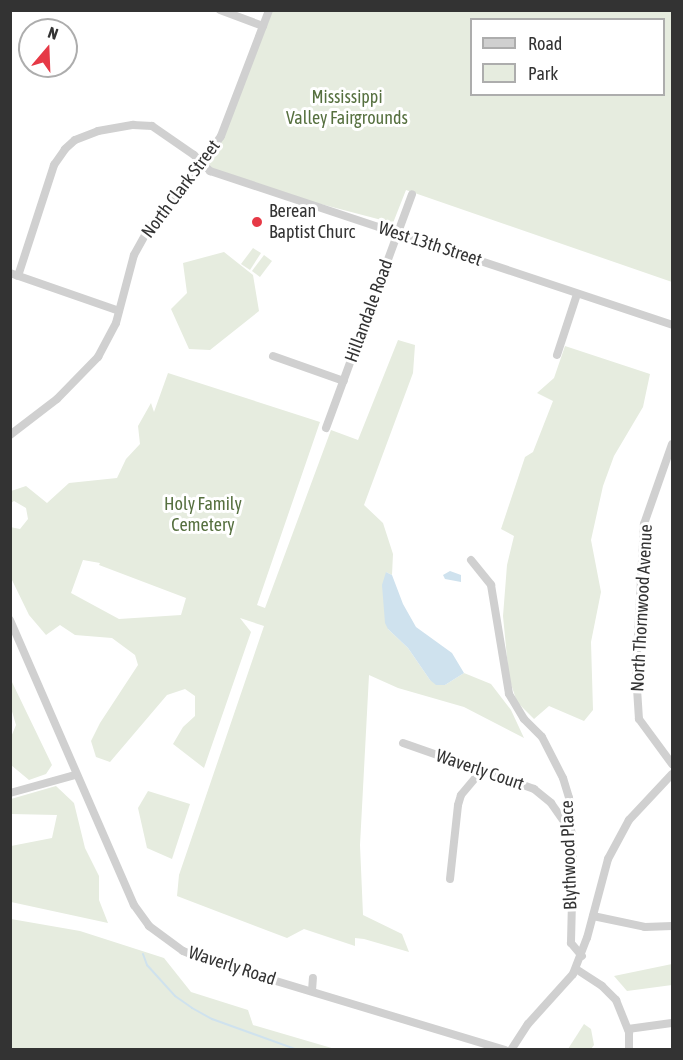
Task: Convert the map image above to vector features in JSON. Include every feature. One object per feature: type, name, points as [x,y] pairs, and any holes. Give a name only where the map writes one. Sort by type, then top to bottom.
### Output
[{"type":"street","points":[[220,10],[263,26]]},
{"type":"street","name":"North Clark Street","points":[[10,435],[35,418],[86,372],[112,334],[134,255],[150,226],[203,163],[221,136],[269,10]]},
{"type":"street","name":"West 13th Street","points":[[14,274],[54,165],[64,148],[75,140],[98,131],[133,125],[152,126],[178,142],[210,171],[241,183],[672,325]]},
{"type":"street","name":"Hillandale Road","points":[[326,428],[412,194]]},
{"type":"street","points":[[14,274],[118,311]]},
{"type":"street","points":[[557,355],[577,294]]},
{"type":"street","points":[[273,356],[344,381]]},
{"type":"street","name":"North Thornwood Avenue","points":[[672,444],[644,524],[636,673],[639,719],[672,764]]},
{"type":"street","name":"Blythwood Place","points":[[471,560],[491,585],[509,694],[524,719],[542,737],[563,778],[569,798],[572,834],[571,943],[582,956]]},
{"type":"street","name":"Waverly Road","points":[[10,620],[75,775],[134,905],[149,926],[183,951],[200,958],[505,1050]]},
{"type":"street","name":"Waverly Court","points":[[403,743],[534,789],[551,803],[572,834]]},
{"type":"street","points":[[450,879],[458,805],[461,795],[481,771]]},
{"type":"street","points":[[511,1050],[528,1024],[576,969],[582,956],[608,859],[629,820],[672,774]]},
{"type":"street","points":[[10,793],[75,775]]},
{"type":"street","points":[[593,916],[645,927],[672,926]]},
{"type":"street","points":[[576,969],[602,986],[616,1000],[628,1029],[629,1050]]},
{"type":"street","points":[[312,991],[313,978]]},
{"type":"street","points":[[628,1029],[672,1023]]},
{"type":"green space","name":"Mississippi Valley Fairgrounds","points":[[269,11],[672,11],[672,282],[406,190],[393,223],[241,183],[203,163],[210,154]]},
{"type":"green space","points":[[253,248],[261,253],[250,270],[241,264]]},
{"type":"green space","points":[[224,252],[253,275],[259,311],[210,350],[189,349],[171,309],[187,293],[183,263]]},
{"type":"green space","points":[[264,255],[272,261],[260,277],[252,271]]},
{"type":"green space","name":"Holy Family Cemetery","points":[[398,340],[415,345],[413,373],[364,505],[383,523],[393,554],[392,575],[386,572],[388,629],[408,648],[430,680],[445,685],[464,673],[491,684],[511,710],[524,738],[464,707],[398,688],[369,675],[360,845],[363,915],[402,934],[409,952],[355,938],[355,946],[304,929],[287,938],[177,896],[179,875],[264,626],[240,618],[251,632],[204,768],[173,744],[183,727],[195,716],[195,696],[185,689],[167,695],[110,762],[96,757],[91,741],[100,723],[138,665],[135,655],[112,638],[75,635],[60,625],[46,635],[29,615],[11,578],[10,527],[20,529],[28,519],[26,508],[14,501],[11,503],[11,491],[26,486],[47,503],[69,483],[117,478],[126,459],[140,444],[138,426],[151,403],[154,412],[168,373],[320,422],[257,605],[265,608],[331,430],[358,440]],"holes":[[[83,560],[100,563],[99,565],[186,598],[181,615],[119,619],[71,593]]]},
{"type":"green space","points":[[565,346],[650,374],[643,407],[614,456],[603,486],[591,540],[601,592],[591,642],[593,710],[584,721],[549,706],[534,719],[517,702],[509,678],[503,616],[507,565],[514,536],[501,529],[525,457],[533,452],[553,401],[537,393],[554,378]]},
{"type":"green space","points":[[11,680],[52,765],[46,774],[29,780],[11,765],[11,737],[16,725],[11,708]]},
{"type":"green space","points":[[56,786],[74,803],[85,848],[99,876],[99,900],[108,923],[11,902],[11,846],[52,838],[57,815],[11,814],[11,799]]},
{"type":"green space","points":[[148,791],[190,804],[172,859],[147,848],[138,808]]},
{"type":"green space","points":[[11,919],[80,931],[164,958],[191,992],[248,1010],[253,1025],[335,1049],[11,1049]]},
{"type":"green space","points":[[672,964],[672,985],[627,991],[614,976]]},
{"type":"green space","points":[[584,1024],[591,1029],[594,1045],[591,1049],[568,1049]]},
{"type":"water","points":[[450,571],[461,575],[461,582],[445,579],[443,575]]},
{"type":"water","points":[[386,572],[392,575],[403,604],[416,627],[452,653],[464,673],[445,685],[436,685],[408,648],[388,629],[385,623],[382,585]]},
{"type":"waterway","points":[[143,954],[147,965],[175,996],[192,1008],[212,1019],[298,1050]]},
{"type":"place","name":"Berean Baptist Churc","points":[[257,222]]}]
